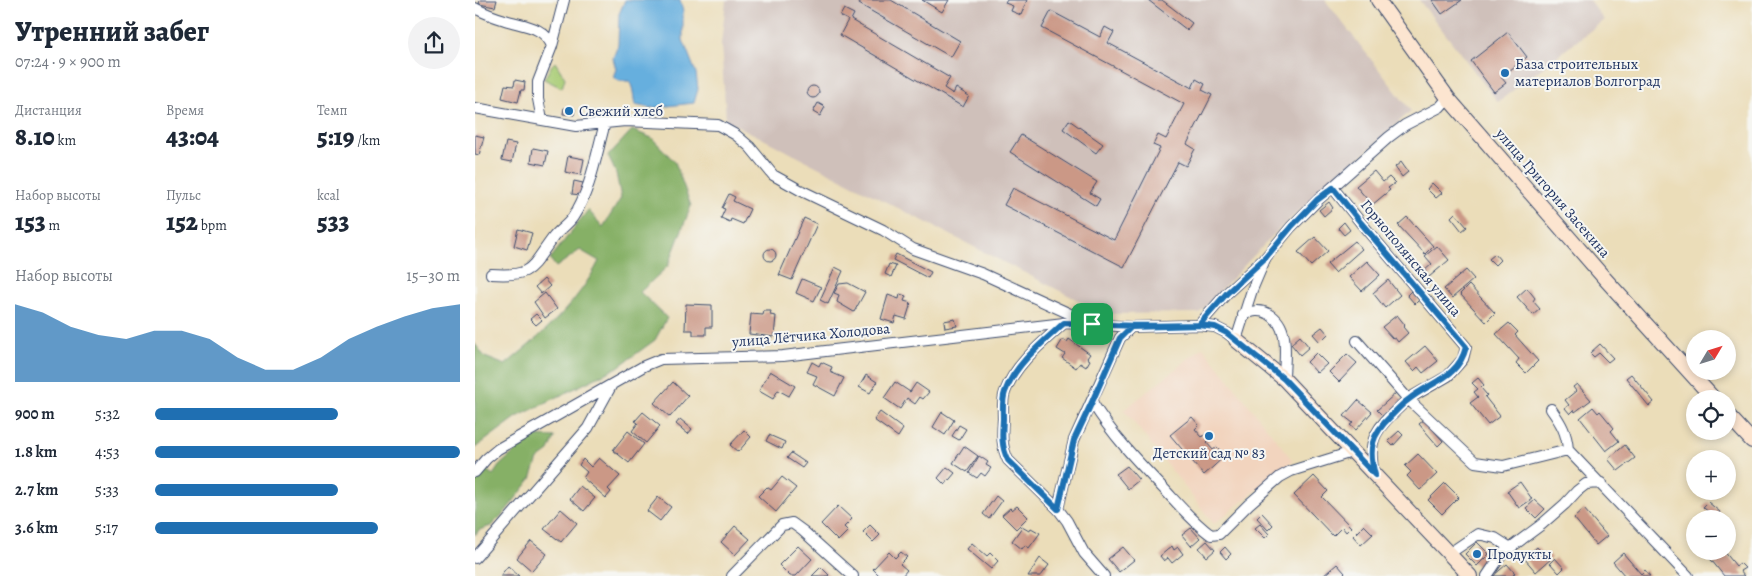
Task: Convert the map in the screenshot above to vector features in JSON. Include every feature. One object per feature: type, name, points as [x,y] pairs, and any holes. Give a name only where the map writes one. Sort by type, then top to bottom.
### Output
[{"type":"main road","name":"улица Григория Засекина","points":[[1378,0],[1448,98],[1606,280],[1706,390]]},
{"type":"main road","points":[[1236,340],[1284,379],[1470,576]]},
{"type":"main road","points":[[1736,424],[1752,441]]},
{"type":"street","points":[[542,120],[538,99],[538,82],[552,46],[564,0]]},
{"type":"street","points":[[475,8],[506,20],[536,28],[549,37],[552,46]]},
{"type":"street","points":[[1199,325],[1227,293],[1266,257],[1317,200],[1333,188],[1389,137],[1405,125],[1440,107],[1448,98]]},
{"type":"street","points":[[475,108],[576,126],[625,122],[718,125],[743,141],[773,175],[800,190],[883,230],[913,249],[983,274],[1092,324]]},
{"type":"street","points":[[491,274],[511,276],[527,271],[538,261],[553,238],[572,219],[585,196],[605,123]]},
{"type":"street","name":"Горнополянская улица","points":[[1333,188],[1466,347],[1463,359],[1448,376],[1408,399]]},
{"type":"street","points":[[1236,340],[1252,290],[1266,257]]},
{"type":"street","points":[[1243,315],[1254,311],[1263,311],[1273,317],[1281,326],[1284,337],[1284,379]]},
{"type":"street","points":[[1064,323],[1040,344],[1012,377],[1004,394],[1001,437],[1003,450],[1008,460],[1058,509],[1067,521],[1084,553],[1104,576]]},
{"type":"street","name":"улица Лётчика Холодова","points":[[475,472],[498,449],[644,366],[661,359],[675,357],[783,356],[1064,323],[1131,327],[1199,325],[1215,327],[1236,340]]},
{"type":"street","points":[[1058,509],[1074,440],[1120,338],[1131,327]]},
{"type":"street","points":[[1357,341],[1408,399],[1475,462],[1503,466],[1568,450]]},
{"type":"street","points":[[475,558],[588,428],[611,386]]},
{"type":"street","points":[[1375,475],[1371,458],[1373,440],[1382,425],[1408,399]]},
{"type":"street","points":[[1092,402],[1111,431],[1133,457],[1195,522],[1211,535],[1219,534],[1280,476],[1352,452]]},
{"type":"street","points":[[1551,409],[1564,427],[1568,450],[1688,576]]},
{"type":"street","points":[[1487,576],[1509,547],[1541,525],[1577,491],[1587,484],[1601,483]]},
{"type":"street","points":[[732,576],[782,526],[792,523],[853,576]]},
{"type":"street","points":[[1450,553],[1466,540],[1478,534],[1495,538],[1509,547]]},
{"type":"shaded area","points":[[726,0],[1325,0],[1411,111],[1281,227],[1199,313],[1105,314],[726,120],[721,44]]},
{"type":"shaded area","name":"База строительных материалов Волгоград","points":[[1419,0],[1589,0],[1604,20],[1498,102]]},
{"type":"shaded area","name":"Детский сад № 83","points":[[1203,347],[1293,461],[1214,524],[1124,410]]},
{"type":"green space","points":[[555,62],[565,78],[562,88],[544,79]]},
{"type":"green space","points":[[632,130],[652,138],[675,162],[691,206],[668,266],[640,292],[667,318],[655,340],[618,367],[517,417],[475,448],[475,344],[485,357],[505,365],[558,318],[581,291],[599,261],[580,250],[556,267],[550,259],[588,210],[603,227],[621,198],[616,173],[608,156]]},
{"type":"green space","points":[[532,436],[555,437],[549,451],[538,459],[531,479],[505,512],[491,526],[479,530],[475,535],[475,483],[485,469],[493,475],[499,466]]},
{"type":"water","points":[[625,0],[680,0],[683,11],[683,40],[696,73],[698,89],[694,103],[650,108],[635,105],[633,90],[629,81],[619,81],[613,77],[616,69],[613,58],[618,45],[619,14]]},
{"type":"building","points":[[480,0],[497,0],[495,7],[479,4]]},
{"type":"building","points":[[861,0],[891,0],[960,41],[951,57],[859,4]]},
{"type":"building","points":[[922,0],[949,0],[942,12]]},
{"type":"building","points":[[1007,0],[1027,0],[1021,15],[1011,11],[1013,6],[1005,3]]},
{"type":"building","points":[[1148,0],[1162,0],[1192,23],[1187,30]]},
{"type":"building","points":[[1432,0],[1462,0],[1442,14]]},
{"type":"building","points":[[844,9],[854,14],[851,20],[950,78],[944,88],[953,94],[956,88],[969,96],[963,107],[840,35],[848,20],[840,16]]},
{"type":"building","points":[[1051,11],[1100,37],[1105,27],[1114,32],[1108,43],[1192,88],[1196,79],[1205,84],[1202,90],[1212,95],[1187,144],[1195,149],[1186,166],[1178,162],[1124,267],[1004,205],[1013,188],[1114,240],[1160,148],[1153,145],[1158,135],[1166,139],[1184,104],[1042,28]]},
{"type":"building","points":[[1508,32],[1527,57],[1501,77],[1506,83],[1494,92],[1471,61]]},
{"type":"building","points":[[515,80],[525,82],[524,90],[521,90],[518,102],[502,98],[505,85],[514,86]]},
{"type":"building","points":[[811,86],[815,86],[819,92],[815,98],[811,98],[807,94],[807,90]]},
{"type":"building","points":[[818,103],[825,107],[820,116],[813,112]]},
{"type":"building","name":"Свежий хлеб","points":[[564,108],[575,109],[574,115],[563,114]]},
{"type":"building","points":[[1069,120],[1103,144],[1096,153],[1063,129]]},
{"type":"building","points":[[475,135],[484,137],[479,155],[475,154]]},
{"type":"building","points":[[1021,135],[1097,182],[1090,193],[1100,199],[1096,206],[1010,152]]},
{"type":"building","points":[[506,142],[516,144],[512,162],[502,160]]},
{"type":"building","points":[[533,148],[548,151],[545,165],[531,162]]},
{"type":"building","points":[[568,156],[584,159],[581,175],[565,172]]},
{"type":"building","points":[[1401,162],[1408,172],[1402,177],[1395,167]]},
{"type":"building","points":[[1374,171],[1383,182],[1389,177],[1395,183],[1388,188],[1390,190],[1372,205],[1356,186]]},
{"type":"building","points":[[574,181],[583,183],[581,195],[572,194]]},
{"type":"building","points":[[1432,183],[1442,193],[1436,198],[1427,189]]},
{"type":"building","points":[[729,194],[735,197],[733,201],[750,209],[743,224],[731,219],[730,222],[721,218],[725,209],[722,208]]},
{"type":"building","points":[[1329,202],[1333,208],[1324,216],[1319,210]]},
{"type":"building","points":[[1455,213],[1467,227],[1462,231],[1451,217]]},
{"type":"building","points":[[1407,217],[1433,246],[1425,254],[1398,225]]},
{"type":"building","points":[[804,218],[817,224],[792,280],[779,275]]},
{"type":"building","points":[[1344,222],[1350,230],[1344,235],[1338,228]]},
{"type":"building","points":[[518,229],[532,233],[527,250],[514,246]]},
{"type":"building","points":[[1315,237],[1328,251],[1311,266],[1298,252]]},
{"type":"building","points":[[1355,241],[1362,249],[1335,273],[1327,264]]},
{"type":"building","points":[[1437,246],[1449,260],[1429,277],[1424,271],[1432,264],[1425,256]]},
{"type":"building","points":[[772,249],[775,250],[775,260],[768,261],[765,260],[764,253],[765,250]]},
{"type":"building","points":[[896,254],[931,272],[928,278],[893,260]]},
{"type":"building","points":[[1495,254],[1500,260],[1495,265],[1489,259]]},
{"type":"building","points":[[1367,261],[1380,275],[1362,291],[1349,277]]},
{"type":"building","points":[[889,264],[896,266],[891,277],[885,274]]},
{"type":"building","points":[[835,267],[843,271],[828,304],[820,300]]},
{"type":"building","points":[[1466,270],[1474,279],[1452,298],[1444,289]]},
{"type":"building","points":[[544,279],[550,286],[541,294],[535,287]]},
{"type":"building","points":[[802,279],[821,287],[814,301],[796,293]]},
{"type":"building","points":[[1388,280],[1400,295],[1385,308],[1373,293]]},
{"type":"building","points":[[848,283],[865,292],[854,312],[837,302],[839,295],[834,293],[839,284]]},
{"type":"building","points":[[1469,285],[1495,313],[1486,322],[1460,294]]},
{"type":"building","points":[[1527,288],[1535,298],[1533,301],[1540,309],[1533,315],[1517,297]]},
{"type":"building","points":[[1411,291],[1419,300],[1415,304],[1407,295]]},
{"type":"building","points":[[545,293],[557,309],[545,318],[534,302]]},
{"type":"building","points":[[900,294],[906,296],[904,301],[911,303],[906,319],[896,316],[894,323],[881,319],[888,295],[899,299]]},
{"type":"building","points":[[686,304],[712,305],[712,327],[706,327],[706,335],[693,335],[693,330],[685,330]]},
{"type":"building","points":[[764,311],[771,311],[770,315],[776,316],[774,337],[749,334],[751,314],[763,315]]},
{"type":"building","points":[[536,314],[542,320],[536,325],[530,319]]},
{"type":"building","points":[[1397,315],[1405,325],[1403,327],[1408,333],[1398,342],[1382,327]]},
{"type":"building","points":[[955,319],[957,326],[945,328],[944,321]]},
{"type":"building","points":[[1509,323],[1518,332],[1515,335],[1538,361],[1526,373],[1516,363],[1519,359],[1496,334]]},
{"type":"building","points":[[1322,327],[1328,334],[1320,342],[1313,334]]},
{"type":"building","points":[[1300,336],[1309,347],[1300,355],[1291,344]]},
{"type":"building","points":[[1063,339],[1067,342],[1069,339],[1090,354],[1087,358],[1090,360],[1086,367],[1080,363],[1076,368],[1062,358],[1065,354],[1057,349]]},
{"type":"building","points":[[1600,344],[1613,358],[1608,362],[1599,353],[1594,357],[1590,353]]},
{"type":"building","points":[[1425,346],[1438,361],[1423,373],[1418,367],[1414,371],[1406,362]]},
{"type":"building","points":[[1316,353],[1327,364],[1317,373],[1307,362]]},
{"type":"building","points":[[1347,354],[1357,363],[1339,382],[1329,372]]},
{"type":"building","points":[[812,362],[819,366],[821,362],[832,367],[830,372],[844,378],[835,396],[813,384],[817,376],[807,372]]},
{"type":"building","points":[[770,371],[795,386],[789,396],[778,390],[773,399],[759,391]]},
{"type":"building","points":[[1631,374],[1654,402],[1649,406],[1626,378]]},
{"type":"building","points":[[866,375],[877,382],[870,393],[859,387]]},
{"type":"building","points":[[1478,378],[1484,385],[1481,388],[1487,395],[1485,397],[1500,416],[1488,425],[1470,403],[1478,397],[1474,392],[1478,389],[1472,383]]},
{"type":"building","points":[[673,382],[688,396],[670,417],[654,403]]},
{"type":"building","points":[[895,382],[910,392],[916,383],[929,392],[923,399],[920,397],[915,404],[907,398],[900,409],[884,398]]},
{"type":"building","points":[[1577,384],[1591,400],[1570,414],[1565,408],[1569,405],[1565,400],[1576,391],[1573,387]]},
{"type":"building","points":[[1396,393],[1403,400],[1385,418],[1377,410]]},
{"type":"building","points":[[1358,400],[1372,412],[1356,430],[1350,425],[1353,423],[1344,416]]},
{"type":"building","points":[[1593,407],[1598,413],[1600,411],[1614,428],[1611,431],[1619,441],[1606,451],[1580,418]]},
{"type":"building","points":[[643,412],[660,426],[646,443],[632,431],[638,423],[635,421]]},
{"type":"building","points":[[880,412],[903,429],[898,437],[874,420]]},
{"type":"building","points":[[942,412],[954,420],[945,435],[933,427]]},
{"type":"building","points":[[1192,417],[1199,425],[1195,429],[1202,437],[1207,433],[1211,438],[1206,442],[1213,450],[1217,447],[1225,456],[1204,475],[1170,435]]},
{"type":"building","points":[[680,419],[692,429],[688,434],[676,424]]},
{"type":"building","points":[[1424,420],[1443,441],[1438,446],[1419,424]]},
{"type":"building","points":[[959,425],[966,429],[959,440],[952,436]]},
{"type":"building","points":[[744,430],[751,437],[738,452],[730,445]]},
{"type":"building","points":[[628,431],[644,444],[629,463],[613,450]]},
{"type":"building","points":[[1399,431],[1403,435],[1393,446],[1388,441]]},
{"type":"building","points":[[769,435],[785,442],[782,449],[766,441]]},
{"type":"building","points":[[1625,445],[1635,458],[1618,471],[1608,459]]},
{"type":"building","points":[[964,446],[978,456],[967,472],[953,463]]},
{"type":"building","points":[[791,453],[806,463],[802,468],[787,458]]},
{"type":"building","points":[[1418,454],[1437,474],[1420,490],[1407,476],[1411,472],[1405,466]]},
{"type":"building","points":[[979,456],[988,462],[986,465],[991,468],[985,476],[981,473],[977,478],[969,473]]},
{"type":"building","points":[[599,458],[620,476],[608,489],[611,492],[606,498],[583,478],[587,472],[579,465],[583,459],[591,467]]},
{"type":"building","points":[[1127,466],[1139,480],[1128,489],[1116,474]]},
{"type":"building","points":[[947,467],[955,473],[945,485],[938,478]]},
{"type":"building","points":[[1314,476],[1328,491],[1322,497],[1351,527],[1346,532],[1342,527],[1333,536],[1294,495]]},
{"type":"building","points":[[782,477],[796,488],[776,512],[758,496],[767,487],[771,490]]},
{"type":"building","points":[[1520,482],[1532,499],[1519,508],[1507,491]]},
{"type":"building","points":[[1445,483],[1459,497],[1442,514],[1428,500]]},
{"type":"building","points":[[580,486],[595,498],[584,511],[570,499]]},
{"type":"building","points":[[996,496],[1002,501],[989,519],[983,514]]},
{"type":"building","points":[[658,497],[671,507],[660,521],[647,511]]},
{"type":"building","points":[[1535,500],[1545,509],[1536,518],[1526,508]]},
{"type":"building","points":[[1708,502],[1718,510],[1706,510],[1703,507]]},
{"type":"building","points":[[838,506],[852,519],[844,527],[848,531],[838,541],[821,524]]},
{"type":"building","points":[[1017,506],[1028,517],[1016,529],[1002,515],[1010,508],[1012,510]]},
{"type":"building","points":[[561,509],[577,523],[561,542],[544,529]]},
{"type":"building","points":[[1584,509],[1607,536],[1596,545],[1574,518]]},
{"type":"building","points":[[1262,513],[1273,525],[1268,530],[1257,518]]},
{"type":"building","points":[[1260,524],[1269,534],[1265,538],[1255,528]]},
{"type":"building","points":[[870,525],[880,535],[873,542],[863,532]]},
{"type":"building","points":[[1364,525],[1373,534],[1361,545],[1353,536]]},
{"type":"building","points":[[735,526],[750,539],[735,555],[721,542]]},
{"type":"building","points":[[1022,527],[1029,531],[1031,528],[1040,533],[1029,548],[1025,545],[1022,549],[1012,541]]},
{"type":"building","points":[[1191,528],[1200,538],[1191,546],[1182,535]]},
{"type":"building","points":[[531,541],[547,554],[532,571],[517,558]]},
{"type":"building","points":[[1207,541],[1215,550],[1207,557],[1199,548]]},
{"type":"building","name":"Продукты","points":[[1477,542],[1489,554],[1477,566],[1465,554]]},
{"type":"building","points":[[972,543],[987,556],[990,553],[998,561],[991,569],[967,549]]},
{"type":"building","points":[[798,546],[812,559],[796,576],[790,576],[779,565]]},
{"type":"building","points":[[1172,546],[1174,550],[1178,547],[1183,554],[1172,563],[1168,558],[1164,561],[1160,556]]},
{"type":"building","points":[[1123,547],[1134,560],[1119,572],[1108,559]]},
{"type":"building","points":[[1225,547],[1231,554],[1226,559],[1220,552]]},
{"type":"building","points":[[1537,547],[1545,556],[1548,553],[1552,558],[1536,572],[1524,558]]},
{"type":"building","points":[[889,552],[895,558],[901,552],[907,557],[900,564],[907,570],[902,576],[880,576],[873,569]]},
{"type":"building","points":[[1623,553],[1641,574],[1645,570],[1650,576],[1625,576],[1613,562]]},
{"type":"building","points":[[1040,558],[1049,565],[1041,576],[1028,576]]},
{"type":"building","points":[[1555,558],[1564,568],[1559,573],[1550,563]]},
{"type":"building","points":[[1711,560],[1731,560],[1736,566],[1740,563],[1745,568],[1740,571],[1744,576],[1724,576]]},
{"type":"building","points":[[1337,564],[1345,573],[1342,576],[1323,576]]},
{"type":"building","points":[[1507,564],[1515,573],[1512,576],[1493,576]]},
{"type":"building","points":[[508,566],[519,576],[500,576]]},
{"type":"building","points":[[821,567],[829,575],[812,576]]},
{"type":"place","name":"База строительных материалов Волгоград","points":[[1505,73]]},
{"type":"place","name":"Свежий хлеб","points":[[569,111]]},
{"type":"place","name":"Детский сад № 83","points":[[1209,436]]},
{"type":"place","name":"Продукты","points":[[1477,554]]},
{"type":"route","points":[[1092,324],[1064,323],[1040,344],[1012,377],[1004,394],[1001,437],[1003,450],[1008,460],[1058,509],[1074,440],[1120,338],[1131,327],[1199,325],[1215,327],[1227,333],[1284,379],[1375,475],[1371,458],[1373,440],[1382,425],[1408,399],[1448,376],[1463,359],[1466,347],[1333,188],[1317,200],[1266,257],[1227,293],[1199,325],[1182,326],[1131,327],[1092,324]]}]
